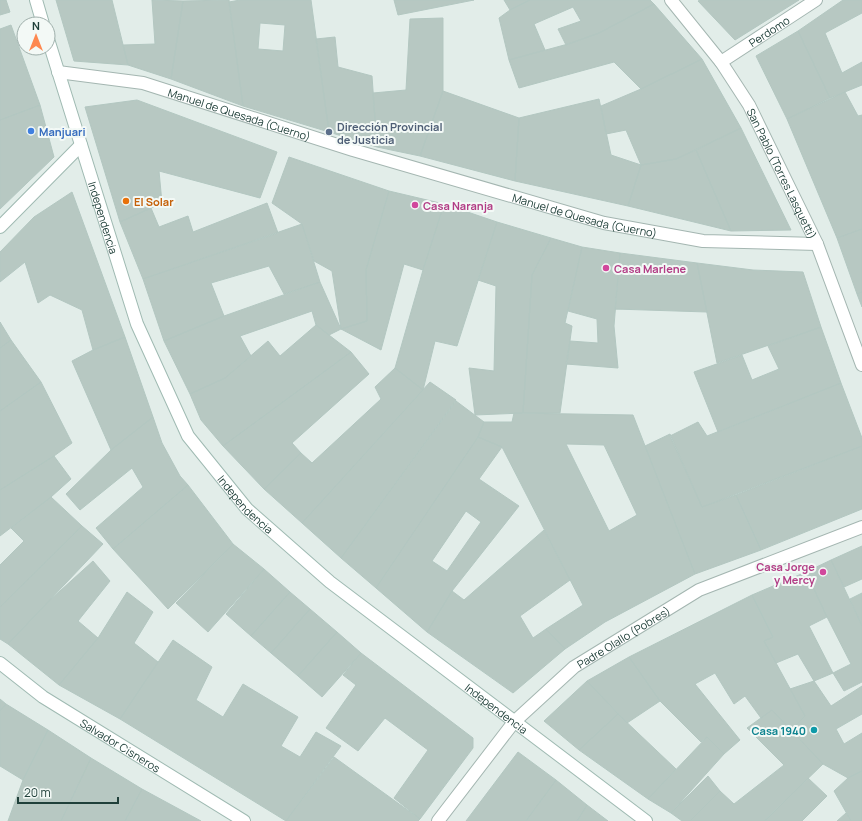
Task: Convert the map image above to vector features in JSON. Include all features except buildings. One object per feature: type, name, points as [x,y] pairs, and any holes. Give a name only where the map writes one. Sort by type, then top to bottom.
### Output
[{"type":"street","points":[[36,0],[41,16]]},
{"type":"street","name":"San Pablo (Torres Lasquetti)","points":[[671,0],[722,62],[749,105],[817,244],[862,365]]},
{"type":"street","name":"Perdomo","points":[[722,62],[816,0]]},
{"type":"street","name":"Independencia","points":[[53,56],[137,324],[188,436],[248,509],[330,582],[646,821]]},
{"type":"street","name":"Manuel de Quesada (Cuerno)","points":[[58,72],[143,83],[353,150],[604,223],[703,241],[817,244]]},
{"type":"street","points":[[0,227],[81,145]]},
{"type":"street","name":"Padre Olallo (Pobres)","points":[[438,821],[514,722],[574,667],[699,590],[862,527]]},
{"type":"street","name":"Salvador Cisneros","points":[[0,663],[44,697],[244,821]]},
{"type":"place","name":"Manjuari","points":[[31,131]]},
{"type":"place","name":"Dirección Provincial de Justicia","points":[[329,132]]},
{"type":"place","name":"El Solar","points":[[126,201]]},
{"type":"place","name":"Casa Naranja","points":[[415,205]]},
{"type":"place","name":"Casa Marlene","points":[[606,268]]},
{"type":"place","name":"Casa Jorge y Mercy","points":[[823,572]]},
{"type":"place","name":"Casa 1940","points":[[814,730]]}]
